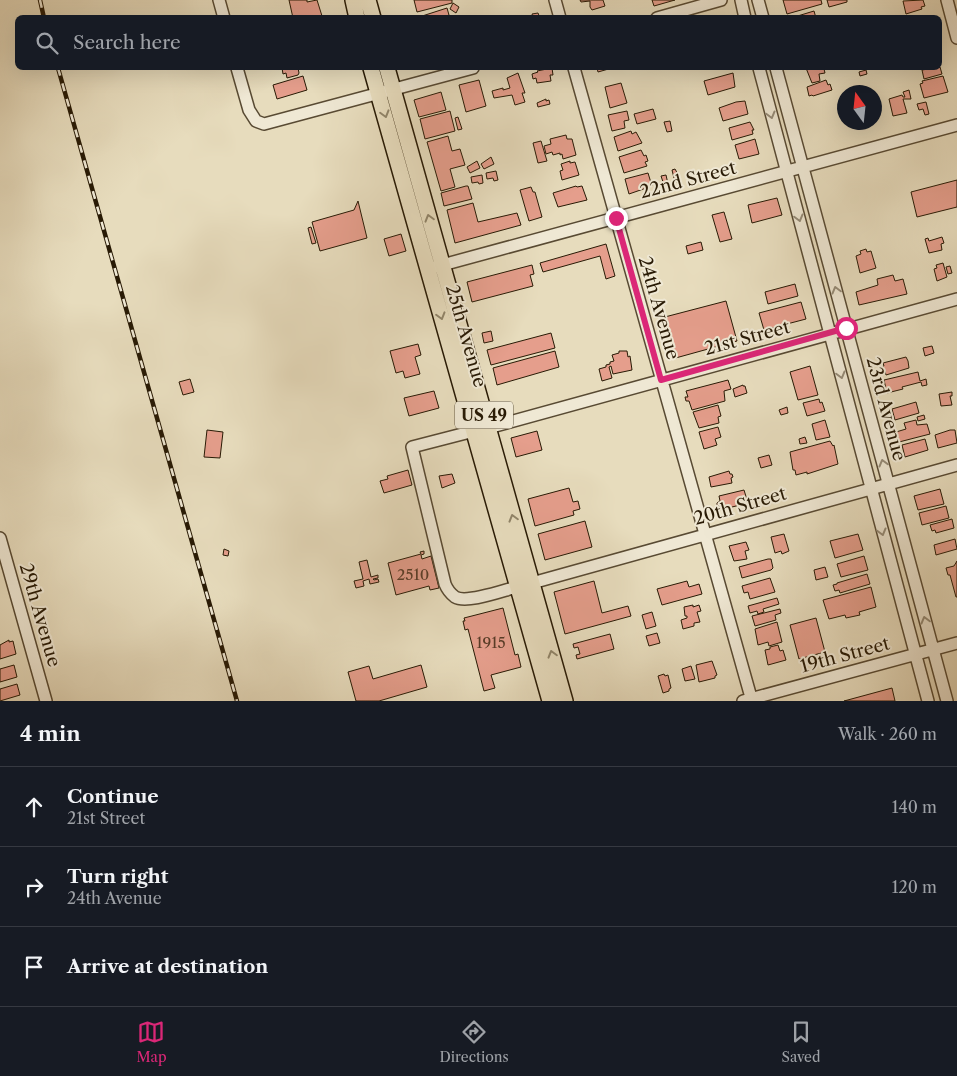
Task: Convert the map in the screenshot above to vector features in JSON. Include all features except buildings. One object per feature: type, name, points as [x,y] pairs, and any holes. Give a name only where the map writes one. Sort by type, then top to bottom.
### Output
[{"type":"main road","points":[[353,0],[357,15]]},
{"type":"main road","points":[[368,0],[372,15]]},
{"type":"main road","name":"25th Avenue","points":[[372,70],[386,90]]},
{"type":"main road","name":"25th Avenue","points":[[387,70],[386,90],[481,430],[525,585],[565,701]]},
{"type":"main road","name":"25th Avenue","points":[[525,585],[550,701]]},
{"type":"street","points":[[219,0],[223,15]]},
{"type":"street","points":[[555,0],[559,15]]},
{"type":"street","points":[[668,15],[721,0]]},
{"type":"street","points":[[740,0],[744,15]]},
{"type":"street","points":[[758,0],[762,15]]},
{"type":"street","points":[[947,0],[957,38]]},
{"type":"street","points":[[239,70],[249,110],[256,121],[264,124],[465,70]]},
{"type":"street","name":"24th Avenue","points":[[575,70],[705,534],[749,700]]},
{"type":"street","name":"23rd Avenue","points":[[759,70],[928,701]]},
{"type":"street","name":"23rd Avenue","points":[[777,70],[947,701]]},
{"type":"street","name":"22nd Street","points":[[435,267],[957,125]]},
{"type":"street","name":"21st Street","points":[[445,584],[412,447],[481,430],[957,299]]},
{"type":"street","name":"20th Street","points":[[445,584],[448,590],[456,597],[466,600],[957,465]]},
{"type":"street","name":"29th Avenue","points":[[0,538],[3,558],[46,701]]},
{"type":"street","name":"19th Street","points":[[749,700],[957,642]]},
{"type":"railway","points":[[40,0],[43,15]]},
{"type":"railway","points":[[59,70],[237,701]]},
{"type":"route","points":[[616,218],[661,380],[846,328]]}]
